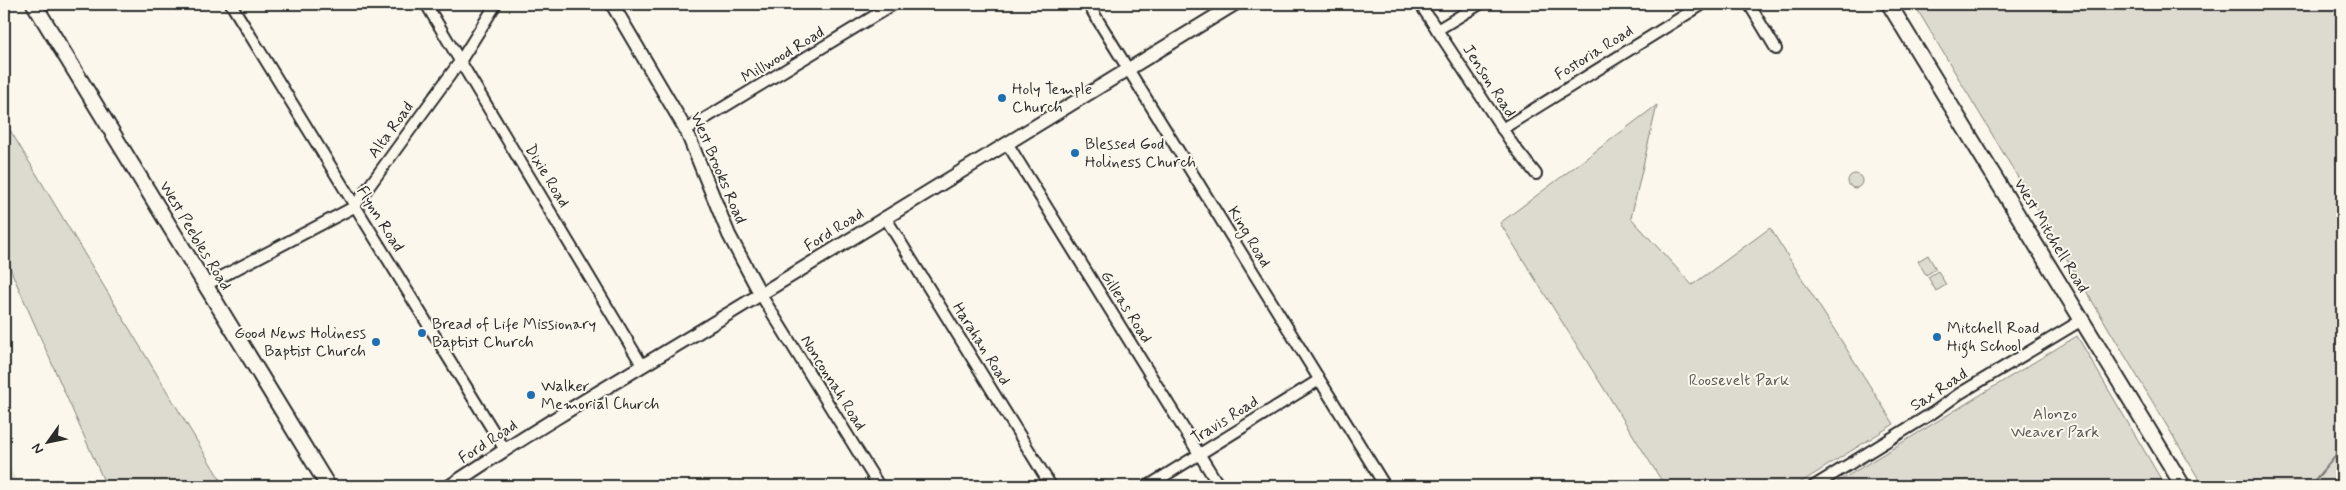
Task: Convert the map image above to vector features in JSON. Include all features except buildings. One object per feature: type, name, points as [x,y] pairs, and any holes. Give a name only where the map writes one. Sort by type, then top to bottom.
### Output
[{"type":"main road","name":"West Peebles Road","points":[[34,4],[204,286],[328,486]]},
{"type":"main road","name":"West Mitchell Road","points":[[1889,4],[2183,486]]},
{"type":"street","name":"Flynn Road","points":[[231,4],[504,450]]},
{"type":"street","name":"Dixie Road","points":[[426,4],[642,365]]},
{"type":"street","name":"Alta Road","points":[[204,286],[354,207],[460,60],[496,4]]},
{"type":"street","name":"West Brooks Road","points":[[612,4],[686,130],[729,235],[761,295]]},
{"type":"street","name":"Millwood Road","points":[[686,130],[894,4]]},
{"type":"street","name":"King Road","points":[[1088,4],[1385,486]]},
{"type":"street","name":"Ford Road","points":[[450,486],[504,450],[642,365],[761,295],[885,217],[1235,4]]},
{"type":"street","name":"Jenson Road","points":[[1420,4],[1502,128],[1536,174]]},
{"type":"street","points":[[1437,30],[1480,4]]},
{"type":"street","name":"Fostoria Road","points":[[1502,128],[1703,4]]},
{"type":"street","points":[[1748,4],[1776,49]]},
{"type":"street","name":"Gilleas Road","points":[[1007,143],[1219,486]]},
{"type":"street","name":"Harahan Road","points":[[885,217],[1051,486]]},
{"type":"street","name":"Nonconnah Road","points":[[761,295],[879,486]]},
{"type":"street","name":"Sax Road","points":[[1814,486],[1934,412],[1959,394],[2082,320]]},
{"type":"street","name":"Travis Road","points":[[1148,486],[1319,380]]},
{"type":"shaded area","points":[[4,457],[19,486],[4,486]]},
{"type":"green space","points":[[1914,4],[2342,4],[2342,486],[2203,486]]},
{"type":"green space","name":"Roosevelt Park","points":[[1657,105],[1631,218],[1692,285],[1770,228],[1894,424],[1795,486],[1665,486],[1500,223]]},
{"type":"green space","points":[[4,120],[224,486],[106,486],[4,255]]},
{"type":"green space","points":[[1852,174],[1858,174],[1862,181],[1858,188],[1852,188],[1848,184],[1848,178]]},
{"type":"green space","points":[[1928,255],[1936,269],[1926,275],[1918,261]]},
{"type":"green space","points":[[1938,271],[1946,285],[1936,291],[1928,277]]},
{"type":"green space","name":"Alonzo Weaver Park","points":[[2077,336],[2165,486],[1831,486]]},
{"type":"waterway","points":[[2310,486],[2342,448]]},
{"type":"place","name":"Holy Temple Church","points":[[1002,98]]},
{"type":"place","name":"Blessed God Holiness Church","points":[[1075,153]]},
{"type":"place","name":"Bread of Life Missionary Baptist Church","points":[[422,333]]},
{"type":"place","name":"Mitchell Road High School","points":[[1937,337]]},
{"type":"place","name":"Good News Holiness Baptist Church","points":[[376,342]]},
{"type":"place","name":"Walker Memorial Church","points":[[531,395]]}]
